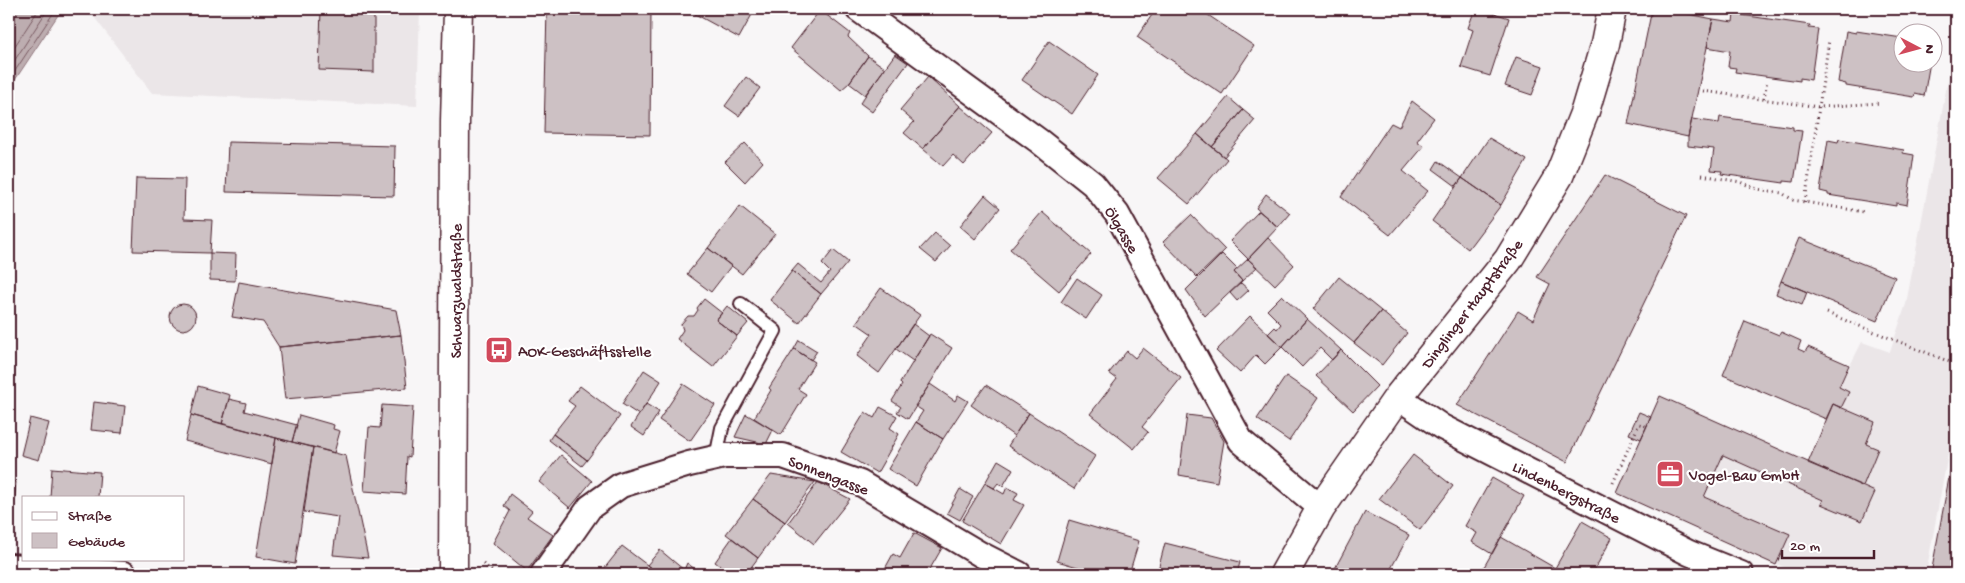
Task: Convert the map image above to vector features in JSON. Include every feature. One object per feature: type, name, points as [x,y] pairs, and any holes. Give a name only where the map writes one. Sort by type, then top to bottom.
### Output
[{"type":"street","name":"Schwarzwaldstraße","points":[[453,574],[455,141],[458,9]]},
{"type":"street","name":"Ölgasse","points":[[858,9],[1039,141],[1093,184],[1117,214],[1241,441],[1321,508]]},
{"type":"street","name":"Dinglinger Hauptstraße","points":[[1284,574],[1321,508],[1398,397],[1508,260],[1559,176],[1585,111],[1605,44],[1612,9]]},
{"type":"street","name":"Lindenbergstraße","points":[[1398,397],[1442,427],[1689,553],[1740,574]]},
{"type":"street","name":"Sonnengasse","points":[[543,574],[590,507],[621,484],[688,464],[724,456],[783,456],[860,483],[980,554],[1019,574]]},
{"type":"street","points":[[9,566],[111,574]]},
{"type":"lane","points":[[716,458],[722,428],[775,331],[741,304]]},
{"type":"path","points":[[1805,202],[1829,40]]},
{"type":"path","points":[[1764,99],[1767,80]]},
{"type":"path","points":[[1703,91],[1819,107],[1880,103]]},
{"type":"path","points":[[1702,175],[1740,182],[1757,189],[1782,193],[1793,200],[1864,212]]},
{"type":"path","points":[[1827,313],[1950,362]]},
{"type":"path","points":[[1602,508],[1639,424],[1647,426]]},
{"type":"shaded area","points":[[88,9],[420,9],[417,106],[152,93]]},
{"type":"shaded area","points":[[1956,37],[1956,433],[1952,432],[1926,574],[1799,574],[1617,493],[1660,396],[1862,485],[1878,449],[1866,444],[1875,422],[1841,408],[1848,392],[1839,387],[1862,342],[1890,352],[1906,304]]},
{"type":"water","points":[[9,9],[62,9],[9,89]]},
{"type":"building","points":[[321,9],[374,9],[374,72],[319,70]]},
{"type":"building","points":[[547,9],[651,9],[650,135],[544,133]]},
{"type":"building","points":[[698,9],[755,9],[739,38],[695,14]]},
{"type":"building","points":[[1156,9],[1199,9],[1254,46],[1222,94],[1137,37]]},
{"type":"building","points":[[1475,9],[1482,9],[1509,18],[1490,76],[1461,67],[1473,30],[1468,28]]},
{"type":"building","points":[[1652,9],[1664,9],[1713,19],[1688,137],[1628,124]]},
{"type":"building","points":[[820,10],[850,33],[848,37],[868,56],[849,83],[841,90],[791,48]]},
{"type":"building","points":[[1734,14],[1810,25],[1809,28],[1818,29],[1811,80],[1800,78],[1800,81],[1735,72],[1736,68],[1728,67],[1730,51],[1707,47],[1713,19],[1733,22]]},
{"type":"building","points":[[1846,31],[1892,36],[1892,72],[1928,72],[1924,96],[1915,94],[1914,97],[1846,86],[1846,84],[1838,82]]},
{"type":"building","points":[[1049,41],[1098,75],[1072,114],[1022,80]]},
{"type":"building","points":[[895,54],[908,63],[872,112],[860,103]]},
{"type":"building","points":[[868,56],[885,68],[865,95],[849,83]]},
{"type":"building","points":[[1516,57],[1543,66],[1532,95],[1505,86]]},
{"type":"building","points":[[746,77],[760,88],[739,116],[725,106]]},
{"type":"building","points":[[928,77],[960,106],[923,149],[904,133],[914,122],[900,110]]},
{"type":"building","points":[[1228,97],[1243,110],[1212,147],[1197,134]]},
{"type":"building","points":[[1412,101],[1434,118],[1417,141],[1424,146],[1403,171],[1428,191],[1390,235],[1341,197],[1391,123],[1399,127]]},
{"type":"building","points":[[960,106],[992,133],[964,165],[953,155],[943,166],[923,149]]},
{"type":"building","points":[[1243,110],[1255,120],[1224,157],[1212,147]]},
{"type":"building","points":[[1720,117],[1793,127],[1793,130],[1802,131],[1794,182],[1784,181],[1784,183],[1721,174],[1722,171],[1711,170],[1714,149],[1688,146],[1688,137],[1692,119],[1719,123]]},
{"type":"building","points":[[1197,134],[1227,159],[1189,204],[1158,178]]},
{"type":"building","points":[[1489,138],[1527,160],[1501,205],[1462,178]]},
{"type":"building","points":[[1839,139],[1904,150],[1903,153],[1914,155],[1907,205],[1896,203],[1896,206],[1828,195],[1828,193],[1820,191],[1828,140],[1838,142]]},
{"type":"building","points":[[228,142],[395,146],[394,196],[226,192]]},
{"type":"building","points":[[745,143],[763,162],[745,182],[725,162]]},
{"type":"building","points":[[1438,161],[1462,178],[1456,186],[1433,169]]},
{"type":"building","points":[[1605,175],[1686,216],[1567,462],[1457,405],[1518,311],[1533,320],[1550,284],[1537,277]]},
{"type":"building","points":[[136,178],[185,179],[184,219],[212,220],[210,253],[133,251]]},
{"type":"building","points":[[1462,178],[1501,205],[1468,249],[1432,221]]},
{"type":"building","points":[[1266,194],[1290,213],[1278,227],[1256,208]]},
{"type":"building","points":[[985,195],[1000,208],[975,239],[960,226]]},
{"type":"building","points":[[740,206],[775,234],[742,274],[708,248]]},
{"type":"building","points":[[1259,211],[1278,227],[1248,259],[1230,241]]},
{"type":"building","points":[[1042,212],[1091,254],[1059,291],[1010,249]]},
{"type":"building","points":[[1191,215],[1225,250],[1197,277],[1163,242]]},
{"type":"building","points":[[935,233],[950,246],[936,262],[920,249]]},
{"type":"building","points":[[1268,238],[1294,265],[1275,285],[1248,259]]},
{"type":"building","points":[[1799,238],[1895,277],[1877,321],[1781,281]]},
{"type":"building","points":[[708,248],[731,266],[711,292],[687,274]]},
{"type":"building","points":[[833,250],[848,262],[821,294],[792,271],[798,264],[821,283],[830,272],[822,264]]},
{"type":"building","points":[[210,253],[236,254],[235,281],[210,280]]},
{"type":"building","points":[[1222,254],[1237,269],[1234,272],[1242,281],[1205,316],[1186,290]]},
{"type":"building","points":[[1248,259],[1257,267],[1242,281],[1234,272]]},
{"type":"building","points":[[792,271],[821,294],[799,323],[770,300]]},
{"type":"building","points":[[1339,277],[1381,311],[1354,343],[1313,309]]},
{"type":"building","points":[[1077,278],[1102,295],[1086,319],[1061,302]]},
{"type":"building","points":[[1781,281],[1807,292],[1802,305],[1776,294]]},
{"type":"building","points":[[239,282],[396,310],[401,335],[279,347],[263,322],[232,317]]},
{"type":"building","points":[[1241,283],[1249,290],[1237,301],[1230,293]]},
{"type":"building","points":[[881,288],[920,315],[879,373],[857,356],[872,334],[856,323]]},
{"type":"building","points":[[1282,295],[1307,319],[1282,347],[1268,334],[1275,327],[1277,329],[1281,324],[1267,310]]},
{"type":"building","points":[[704,299],[722,313],[716,320],[737,336],[713,367],[677,339],[683,330],[681,324],[688,316],[694,316]]},
{"type":"building","points":[[183,304],[192,308],[196,317],[192,326],[183,330],[174,326],[170,317],[174,308]]},
{"type":"building","points":[[727,306],[748,323],[737,336],[716,320]]},
{"type":"building","points":[[1381,311],[1407,333],[1382,365],[1354,343]]},
{"type":"building","points":[[1250,316],[1282,347],[1265,364],[1256,355],[1240,373],[1216,351]]},
{"type":"building","points":[[1307,319],[1341,350],[1332,360],[1320,348],[1302,367],[1282,347]]},
{"type":"building","points":[[1745,321],[1779,335],[1781,332],[1801,341],[1798,349],[1805,352],[1808,347],[1849,365],[1839,387],[1849,392],[1841,408],[1833,404],[1826,419],[1723,375]]},
{"type":"building","points":[[913,324],[929,336],[913,361],[896,349]]},
{"type":"building","points":[[930,334],[952,348],[908,419],[897,412],[901,407],[892,401],[902,385],[900,383]]},
{"type":"building","points":[[401,335],[407,388],[285,399],[279,347]]},
{"type":"building","points":[[799,340],[817,351],[811,360],[794,349]]},
{"type":"building","points":[[1143,348],[1181,378],[1142,427],[1148,432],[1134,449],[1090,414],[1117,379],[1109,373],[1127,351],[1135,358]]},
{"type":"building","points":[[794,349],[815,362],[798,389],[806,394],[781,435],[754,418],[771,390],[769,388]]},
{"type":"building","points":[[1341,350],[1377,386],[1353,411],[1316,376]]},
{"type":"building","points":[[644,370],[661,381],[639,415],[622,404]]},
{"type":"building","points":[[1286,376],[1318,398],[1289,441],[1257,419]]},
{"type":"building","points":[[683,384],[715,405],[690,441],[659,420]]},
{"type":"building","points":[[930,384],[955,401],[958,395],[968,401],[943,439],[916,422],[923,411],[915,406]]},
{"type":"building","points":[[986,385],[1029,413],[1014,436],[971,405]]},
{"type":"building","points":[[198,386],[230,395],[222,424],[191,415]]},
{"type":"building","points":[[580,386],[620,416],[587,460],[553,434],[575,406],[568,401]]},
{"type":"building","name":"Vogel-Bau GmbH","points":[[1660,396],[1875,492],[1862,521],[1821,504],[1823,500],[1723,455],[1704,497],[1790,534],[1776,565],[1617,493]]},
{"type":"building","points":[[229,399],[246,403],[244,411],[297,425],[292,442],[222,424]]},
{"type":"building","points":[[94,402],[125,406],[122,433],[91,430]]},
{"type":"building","points":[[646,404],[659,412],[644,436],[631,427]]},
{"type":"building","points":[[1833,404],[1875,422],[1866,444],[1878,449],[1863,486],[1808,463]]},
{"type":"building","points":[[382,405],[413,407],[410,457],[407,456],[405,494],[364,491],[369,427],[380,428]]},
{"type":"building","points":[[880,407],[897,416],[890,428],[899,434],[877,473],[841,452],[865,412],[874,418]]},
{"type":"building","points":[[1639,412],[1651,417],[1641,439],[1629,434]]},
{"type":"building","points":[[1029,413],[1095,456],[1074,489],[1008,446]]},
{"type":"building","points":[[746,414],[773,430],[766,444],[735,437]]},
{"type":"building","points":[[191,415],[276,438],[272,464],[185,441]]},
{"type":"building","points":[[299,415],[334,425],[333,429],[340,431],[334,453],[292,442]]},
{"type":"building","points":[[1187,415],[1211,418],[1224,441],[1217,482],[1179,475]]},
{"type":"building","points":[[30,418],[49,423],[39,460],[21,455]]},
{"type":"building","points":[[916,422],[943,439],[916,486],[888,469]]},
{"type":"building","points":[[553,434],[587,460],[582,466],[549,440]]},
{"type":"building","points":[[276,438],[313,447],[295,564],[256,557]]},
{"type":"building","points":[[313,447],[346,456],[368,558],[333,555],[338,517],[304,512]]},
{"type":"building","points":[[1954,451],[1956,451],[1956,574],[1931,574]]},
{"type":"building","points":[[561,455],[592,481],[570,508],[539,482]]},
{"type":"building","points":[[1413,455],[1453,486],[1420,530],[1379,499]]},
{"type":"building","points":[[998,460],[1013,469],[1003,486],[998,483],[994,488],[985,483]]},
{"type":"building","points":[[52,468],[100,472],[98,496],[50,496]]},
{"type":"building","points":[[771,475],[815,482],[785,522],[753,499]]},
{"type":"building","points":[[1492,478],[1524,496],[1492,554],[1472,542],[1477,533],[1465,526]]},
{"type":"building","points":[[9,481],[16,482],[12,523],[9,523]]},
{"type":"building","points":[[818,482],[850,499],[814,544],[788,523]]},
{"type":"building","points":[[985,483],[1004,494],[1007,487],[1018,493],[1014,500],[1024,505],[1001,544],[962,521]]},
{"type":"building","points":[[960,489],[973,497],[960,520],[947,513]]},
{"type":"building","points":[[510,494],[532,511],[527,517],[553,535],[527,571],[493,543],[510,511],[504,506]]},
{"type":"building","points":[[753,499],[785,522],[758,558],[726,534]]},
{"type":"building","points":[[1365,512],[1409,535],[1388,574],[1332,574]]},
{"type":"building","points":[[1069,520],[1139,541],[1129,574],[1102,574],[1057,561]]},
{"type":"building","points":[[1582,521],[1612,538],[1592,574],[1480,574],[1501,537],[1555,568]]},
{"type":"building","points":[[914,533],[942,548],[927,574],[882,574],[893,554],[900,558]]},
{"type":"building","points":[[732,538],[758,558],[746,574],[731,574],[715,562]]},
{"type":"building","points":[[1165,543],[1240,562],[1237,574],[1157,574]]},
{"type":"building","points":[[622,546],[647,565],[658,574],[600,574]]},
{"type":"building","points":[[660,550],[684,570],[687,563],[700,573],[658,574],[647,565]]},
{"type":"building","points":[[752,566],[762,574],[746,574]]},
{"type":"building","points":[[1674,570],[1684,574],[1671,574]]},
{"type":"place","name":"AOK-Geschäftsstelle","points":[[499,350]]},
{"type":"place","name":"Vogel-Bau GmbH","points":[[1670,474]]}]
